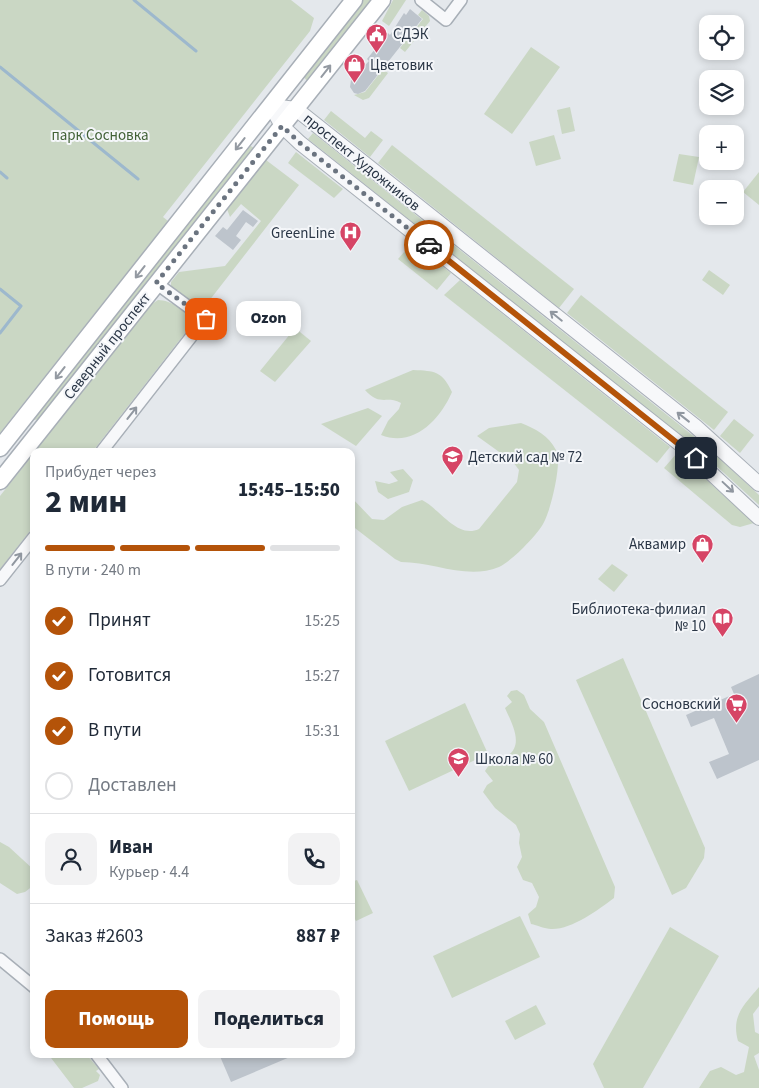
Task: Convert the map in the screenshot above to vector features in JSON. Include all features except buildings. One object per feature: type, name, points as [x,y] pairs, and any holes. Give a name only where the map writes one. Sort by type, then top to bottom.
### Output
[{"type":"main road","name":"Северный проспект","points":[[0,448],[354,0]]},
{"type":"main road","name":"Северный проспект","points":[[0,481],[382,0]]},
{"type":"main road","points":[[25,416],[25,425],[32,430],[41,429]]},
{"type":"street","points":[[420,0],[446,20],[461,0]]},
{"type":"street","name":"проспект Художников","points":[[271,106],[296,109],[695,426],[759,484]]},
{"type":"street","name":"проспект Художников","points":[[271,106],[282,126],[300,143],[680,444],[759,518]]},
{"type":"street","points":[[104,448],[206,319],[156,283]]},
{"type":"street","points":[[0,580],[30,543]]},
{"type":"street","points":[[0,959],[30,984]]},
{"type":"street","points":[[99,1058],[122,1088]]},
{"type":"green space","name":"парк Сосновка","points":[[0,0],[291,0],[314,18],[310,31],[163,217],[168,221],[0,433]]},
{"type":"green space","points":[[362,0],[371,0],[307,81],[304,77]]},
{"type":"green space","points":[[393,0],[406,0],[389,26],[382,21]]},
{"type":"green space","points":[[422,10],[429,16],[430,21],[405,52],[400,48],[423,19],[418,15]]},
{"type":"green space","points":[[531,47],[560,67],[512,134],[484,114]]},
{"type":"green space","points":[[383,69],[388,73],[369,98],[363,100],[354,95],[365,92]]},
{"type":"green space","points":[[570,107],[575,131],[562,134],[557,110]]},
{"type":"green space","points":[[331,111],[365,138],[371,131],[383,140],[370,157],[324,120]]},
{"type":"green space","points":[[313,133],[706,446],[759,495],[759,505],[701,452],[308,139]]},
{"type":"green space","points":[[554,135],[561,159],[536,166],[529,142]]},
{"type":"green space","points":[[249,145],[254,148],[40,419],[34,420],[34,415]]},
{"type":"green space","points":[[392,145],[574,289],[559,308],[378,163]]},
{"type":"green space","points":[[296,152],[343,189],[334,198],[288,163]]},
{"type":"green space","points":[[679,154],[699,157],[693,185],[673,181]]},
{"type":"green space","points":[[266,160],[299,185],[202,310],[171,290],[171,282],[179,272],[225,266],[261,221],[241,204],[230,217],[227,209]]},
{"type":"green space","points":[[759,172],[759,205],[744,191]]},
{"type":"green space","points":[[412,243],[451,273],[437,290],[398,259]]},
{"type":"green space","points":[[709,270],[730,285],[723,295],[702,280]]},
{"type":"green space","points":[[460,280],[670,447],[657,463],[444,295]]},
{"type":"green space","points":[[581,295],[728,412],[714,430],[567,313]]},
{"type":"green space","points":[[158,300],[168,302],[186,314],[192,323],[95,448],[37,448],[152,304]]},
{"type":"green space","points":[[295,328],[311,341],[275,382],[260,371]]},
{"type":"green space","points":[[413,370],[432,372],[441,376],[452,392],[440,412],[424,429],[404,438],[381,435],[401,403],[375,398],[365,390]]},
{"type":"green space","points":[[368,408],[382,416],[356,446],[321,424]]},
{"type":"green space","points":[[734,419],[754,435],[740,453],[720,436]]},
{"type":"green space","points":[[521,423],[541,433],[549,440],[558,456],[557,476],[552,499],[543,524],[523,548],[504,564],[487,571],[475,572],[401,562],[355,528],[355,501],[372,519],[384,520],[402,507],[422,500],[456,527],[471,531],[479,529],[517,482],[519,470],[513,462],[477,436],[489,428]]},
{"type":"green space","points":[[677,453],[754,523],[740,527],[732,525],[664,468]]},
{"type":"green space","points":[[30,458],[30,531],[0,569],[0,496]]},
{"type":"green space","points":[[403,469],[413,480],[409,492],[388,499],[378,492],[375,481],[389,484],[398,481],[390,472]]},
{"type":"green space","points":[[612,564],[628,575],[614,592],[598,579]]},
{"type":"green space","points":[[623,658],[705,848],[704,858],[686,888],[672,895],[576,680]]},
{"type":"green space","points":[[517,690],[524,695],[530,709],[544,722],[615,887],[614,898],[608,903],[576,923],[559,928],[549,929],[531,924],[528,914],[536,907],[539,897],[532,883],[523,880],[517,867],[522,857],[519,843],[520,834],[516,825],[495,808],[483,792],[487,785],[493,781],[485,771],[493,762],[507,756],[515,746],[515,733],[505,708],[512,702],[507,696],[511,691]]},
{"type":"green space","points":[[465,703],[488,754],[409,791],[385,741]]},
{"type":"green space","points":[[0,842],[9,847],[30,866],[30,888],[17,894],[0,883]]},
{"type":"green space","points":[[357,880],[373,913],[356,921],[355,919],[355,881]]},
{"type":"green space","points":[[520,916],[540,957],[452,998],[433,956]]},
{"type":"green space","points":[[670,927],[719,956],[643,1088],[604,1088],[593,1064]]},
{"type":"green space","points":[[759,987],[759,1006],[753,1014],[755,1032],[759,1034],[759,1053],[754,1056],[759,1070],[759,1088],[699,1088],[710,1071],[721,1067],[736,1075],[744,1072],[749,1047],[738,1041],[736,1025],[740,1011]]},
{"type":"green space","points":[[536,1005],[546,1024],[515,1040],[505,1021]]},
{"type":"green space","points":[[51,1058],[89,1058],[99,1069],[96,1071],[100,1075],[98,1081],[82,1088],[74,1088]]},
{"type":"waterway","points":[[134,0],[196,51]]},
{"type":"waterway","points":[[0,67],[138,179]]},
{"type":"waterway","points":[[0,172],[7,178]]},
{"type":"waterway","points":[[0,289],[21,306],[0,333]]},
{"type":"way so far","points":[[206,319],[156,283],[282,126],[300,143],[429,245]]},
{"type":"place","name":"СДЭК","points":[[377,53]]},
{"type":"place","name":"Цветовик","points":[[354,84]]},
{"type":"place","name":"GreenLine","points":[[351,252]]},
{"type":"place","name":"Ozon","points":[[206,319]]},
{"type":"place","name":"Детский сад № 72","points":[[452,476]]},
{"type":"place","name":"Аквамир","points":[[702,563]]},
{"type":"place","name":"Библиотека-филиал № 10","points":[[722,637]]},
{"type":"place","name":"Сосновский","points":[[737,723]]},
{"type":"place","name":"Школа № 60","points":[[459,778]]},
{"type":"route","points":[[429,245],[696,458]]}]
